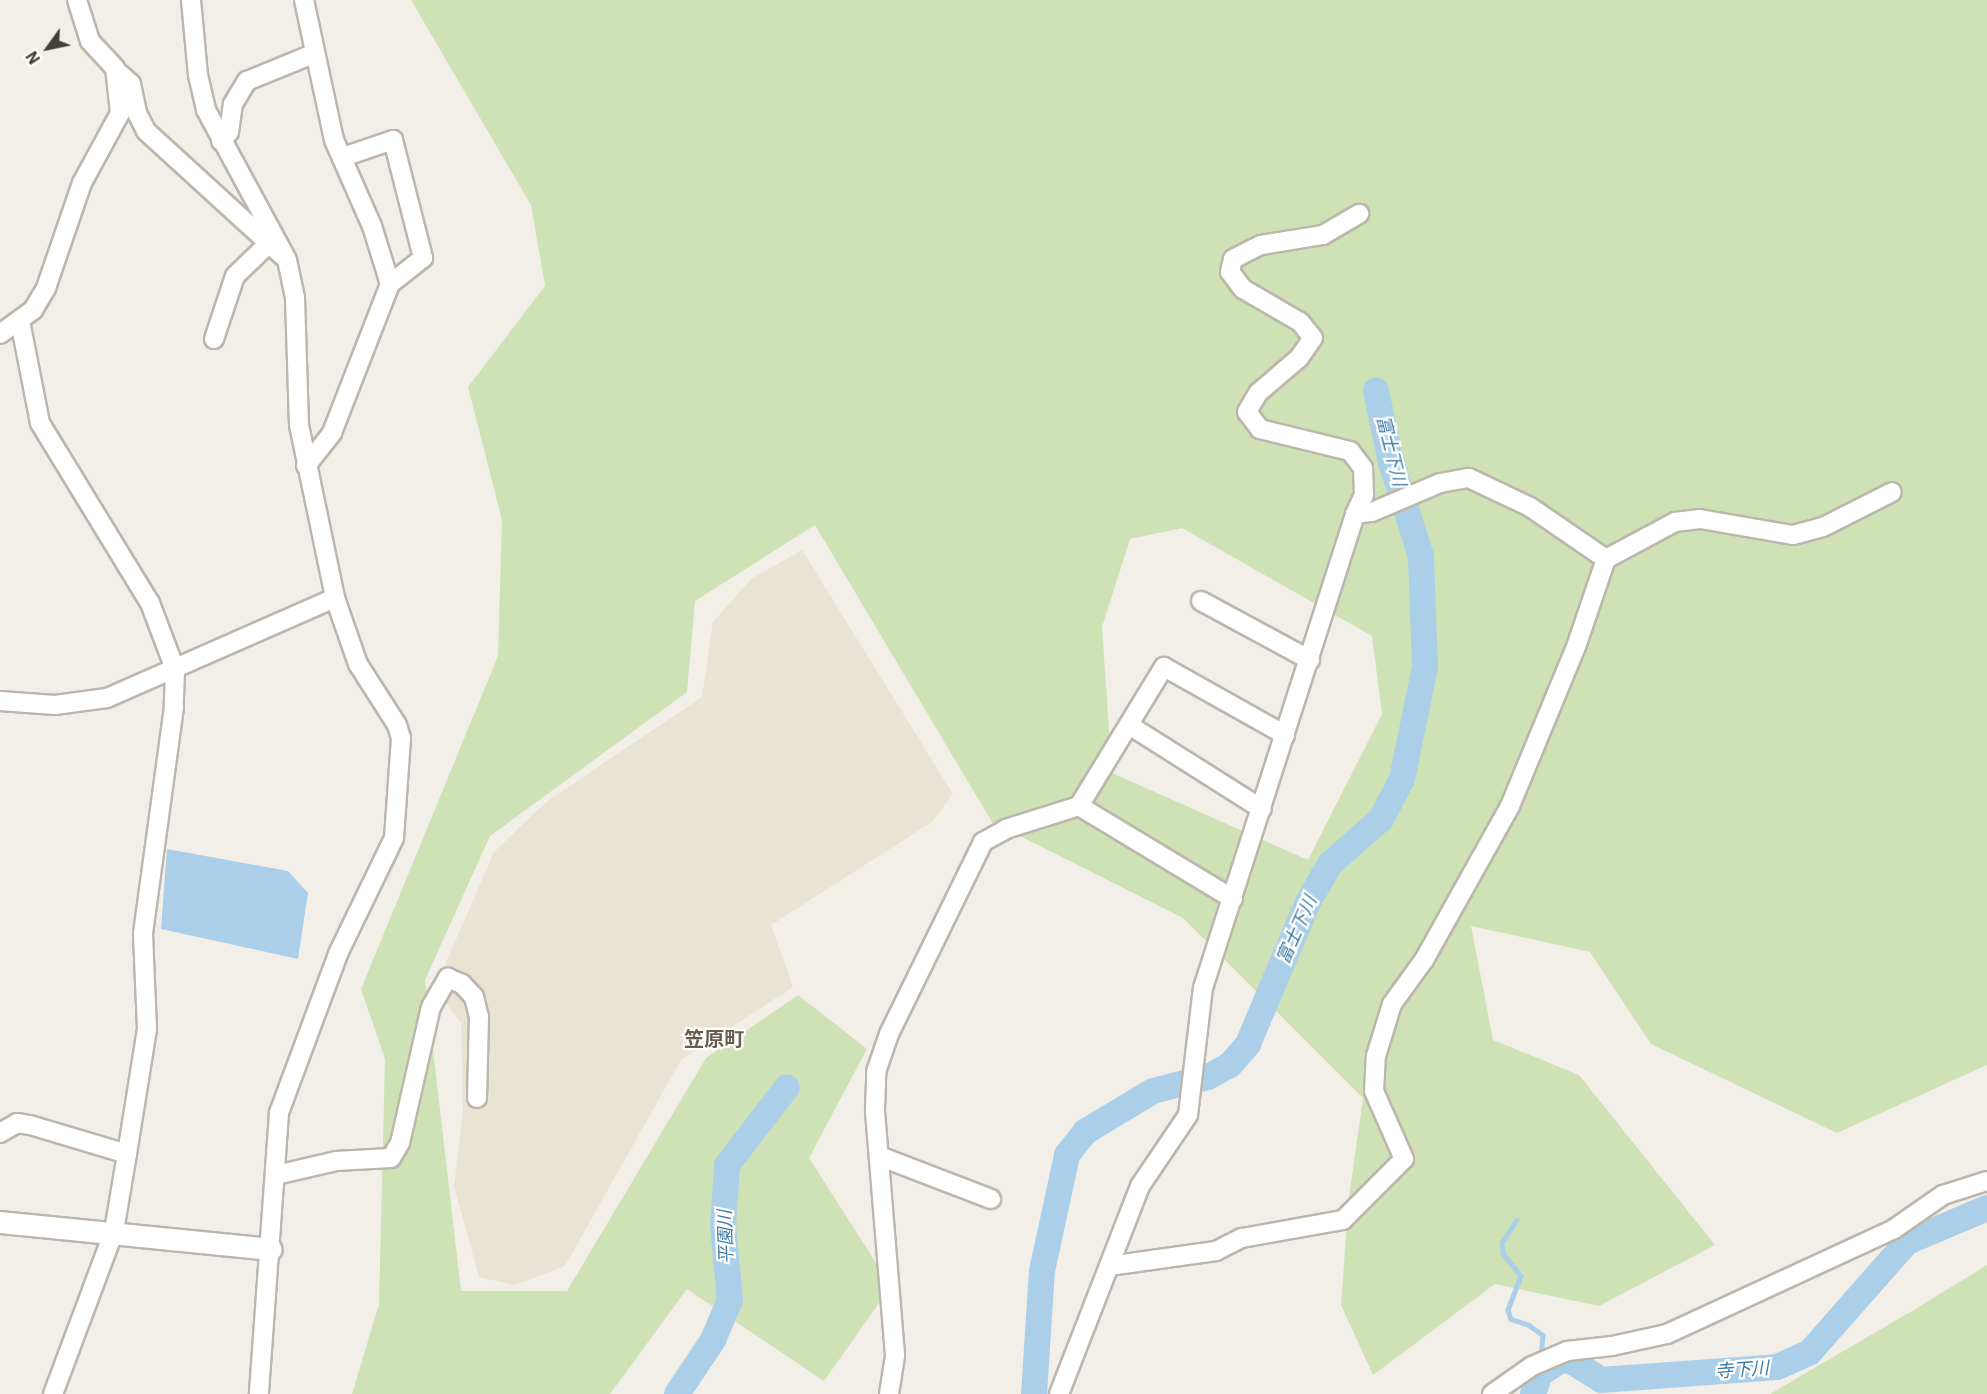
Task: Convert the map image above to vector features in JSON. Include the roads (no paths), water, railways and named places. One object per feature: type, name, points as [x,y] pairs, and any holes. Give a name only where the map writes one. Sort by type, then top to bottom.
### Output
[{"type":"street","points":[[77,0],[90,42],[131,84],[137,113],[146,131],[267,245],[287,260]]},
{"type":"street","points":[[190,0],[198,75],[206,110],[287,260],[295,297],[299,425],[334,598],[358,664],[397,724],[401,738],[394,838],[338,954],[279,1113],[259,1394]]},
{"type":"street","points":[[304,0],[313,54],[334,140],[343,157],[390,284]]},
{"type":"street","points":[[221,141],[229,132],[233,104],[247,81],[313,54]]},
{"type":"street","points":[[0,334],[33,310],[46,288],[82,183],[120,113],[115,68]]},
{"type":"street","points":[[306,466],[332,433],[390,284],[423,258],[393,140],[343,157]]},
{"type":"street","points":[[1059,1394],[1140,1186],[1188,1115],[1196,1068],[1203,988],[1310,660],[1363,513],[1363,468],[1350,451],[1260,429],[1247,412],[1258,393],[1299,358],[1313,338],[1300,322],[1243,289],[1230,272],[1233,259],[1244,251],[1323,236],[1359,214]]},
{"type":"street","points":[[214,339],[235,276],[267,245]]},
{"type":"street","points":[[20,321],[40,423],[150,603],[175,669],[174,707],[143,934],[147,1029],[128,1154],[114,1231],[53,1394]]},
{"type":"street","points":[[1363,513],[1440,483],[1469,478],[1499,490],[1606,559]]},
{"type":"street","points":[[1109,1266],[1216,1251],[1242,1238],[1343,1220],[1404,1159],[1374,1091],[1377,1056],[1392,1004],[1424,960],[1510,806],[1577,644],[1606,559],[1675,522],[1700,519],[1793,536],[1823,527],[1892,492]]},
{"type":"street","points":[[0,701],[90,703],[175,669],[334,598]]},
{"type":"street","points":[[1202,600],[1310,660]]},
{"type":"street","points":[[889,1394],[895,1355],[879,1156],[876,1072],[889,1034],[983,842],[1006,830],[1079,806],[1164,667],[1285,735]]},
{"type":"street","points":[[1129,724],[1262,809]]},
{"type":"street","points":[[1079,806],[1233,899]]},
{"type":"street","points":[[276,1175],[336,1161],[391,1158],[400,1143],[431,1008],[448,978],[462,984],[474,997],[479,1017],[477,1098]]},
{"type":"street","points":[[0,1133],[17,1124],[23,1124],[128,1154]]},
{"type":"street","points":[[879,1156],[991,1199]]},
{"type":"street","points":[[1492,1394],[1532,1366],[1550,1357],[1667,1334],[1894,1229],[1943,1195],[1987,1181]]},
{"type":"street","points":[[0,1222],[114,1231],[271,1249]]},
{"type":"water","points":[[167,849],[288,871],[308,893],[298,959],[161,929]]},
{"type":"waterway","name":"富士下川","points":[[1034,1394],[1042,1271],[1067,1155],[1085,1132],[1153,1091],[1208,1077],[1230,1065],[1248,1044],[1308,902],[1330,864],[1381,819],[1402,779],[1425,667],[1421,556],[1391,462],[1376,391]]},
{"type":"waterway","name":"平園川","points":[[677,1394],[713,1340],[730,1300],[723,1226],[727,1165],[787,1087]]},
{"type":"waterway","name":"寺下川","points":[[1533,1394],[1540,1374],[1561,1360],[1571,1361],[1601,1380],[1777,1367],[1810,1352],[1907,1242],[1987,1208]]},
{"type":"waterway","points":[[1517,1220],[1502,1243],[1503,1253],[1521,1276],[1508,1310],[1511,1319],[1529,1325],[1543,1335],[1541,1358]]},
{"type":"district","name":"笠原町","points":[[714,1038]]}]
